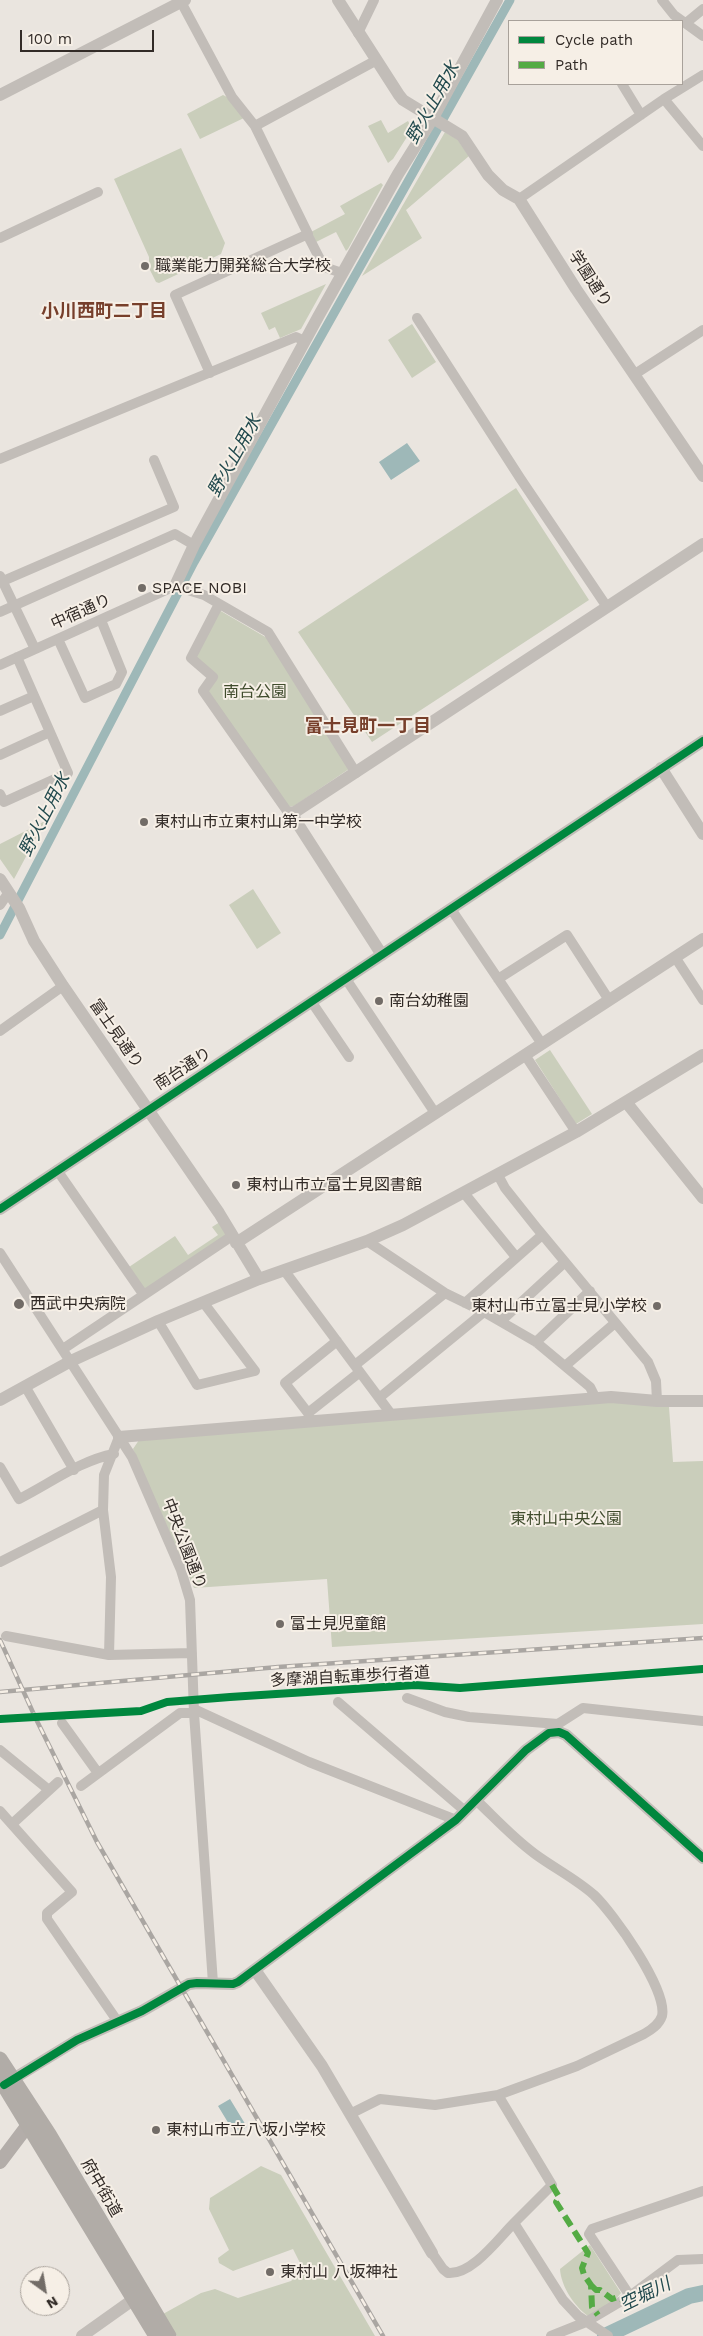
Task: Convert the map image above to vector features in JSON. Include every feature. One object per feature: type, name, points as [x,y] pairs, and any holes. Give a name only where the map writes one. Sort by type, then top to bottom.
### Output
[{"type":"main road","name":"府中街道","points":[[0,2059],[6,2081],[34,2122],[138,2296],[156,2336]]},
{"type":"main road","points":[[0,2162],[34,2122]]},
{"type":"main road","name":"府中街道","points":[[138,2296],[169,2336]]},
{"type":"street","name":"学園通り","points":[[338,0],[375,61],[403,100],[452,128],[462,136],[488,175],[503,190],[519,199],[576,289],[703,476]]},
{"type":"street","points":[[358,33],[374,0]]},
{"type":"street","points":[[356,772],[268,632],[219,604],[180,587],[194,545],[398,174],[435,119],[497,0]]},
{"type":"street","points":[[0,95],[183,1],[232,97],[255,126],[324,267],[342,273]]},
{"type":"street","points":[[664,1],[674,15],[682,20]]},
{"type":"street","points":[[686,23],[703,9]]},
{"type":"street","points":[[683,21],[703,36]]},
{"type":"street","points":[[255,126],[375,61]]},
{"type":"street","points":[[519,199],[664,99],[703,75]]},
{"type":"street","points":[[623,85],[641,115]]},
{"type":"street","points":[[664,99],[703,146]]},
{"type":"street","points":[[0,238],[98,192]]},
{"type":"street","points":[[210,372],[175,295],[307,234]]},
{"type":"street","points":[[417,318],[520,478],[607,607]]},
{"type":"street","points":[[635,374],[703,330]]},
{"type":"street","points":[[0,458],[296,337],[305,341]]},
{"type":"street","points":[[35,650],[1,578],[174,507],[154,460]]},
{"type":"street","points":[[0,612],[175,534],[194,545]]},
{"type":"street","points":[[219,604],[190,658],[213,677],[203,691],[287,811],[295,812],[703,544]]},
{"type":"street","name":"中宿通り","points":[[0,665],[100,620],[180,587]]},
{"type":"street","points":[[58,639],[85,698],[116,684],[122,672],[100,620]]},
{"type":"street","points":[[0,794],[4,802],[68,773],[17,657]]},
{"type":"street","points":[[0,711],[34,696]]},
{"type":"street","points":[[0,755],[50,732]]},
{"type":"street","name":"南台通り","points":[[0,1208],[703,741]]},
{"type":"street","points":[[661,768],[703,834]]},
{"type":"street","points":[[295,812],[294,818],[382,955]]},
{"type":"street","name":"富士見通り","points":[[0,880],[19,908],[34,941],[63,986],[219,1213],[259,1279]]},
{"type":"street","points":[[0,905],[10,894]]},
{"type":"street","points":[[451,909],[542,1044]]},
{"type":"street","points":[[498,980],[567,935],[609,1000]]},
{"type":"street","points":[[63,1349],[143,1294],[234,1240],[435,1114],[703,939]]},
{"type":"street","points":[[675,957],[703,1000]]},
{"type":"street","points":[[346,979],[435,1114]]},
{"type":"street","points":[[0,1031],[63,986]]},
{"type":"street","points":[[311,1001],[349,1057]]},
{"type":"street","points":[[525,1055],[576,1132]]},
{"type":"street","points":[[0,1400],[71,1361],[158,1321],[259,1279],[367,1241],[498,1176],[576,1132],[703,1055]]},
{"type":"street","points":[[626,1102],[703,1198]]},
{"type":"street","points":[[57,1170],[143,1294]]},
{"type":"street","points":[[498,1176],[505,1188],[542,1235],[648,1362],[656,1381],[657,1401]]},
{"type":"street","points":[[464,1193],[516,1258]]},
{"type":"street","points":[[464,1302],[542,1235]]},
{"type":"street","points":[[367,1241],[445,1293],[501,1321],[536,1342],[590,1387],[596,1399]]},
{"type":"street","name":"中央公園通り","points":[[0,1253],[132,1457],[181,1570],[190,1600],[194,1708],[213,1984]]},
{"type":"street","points":[[501,1321],[565,1262]]},
{"type":"street","points":[[284,1270],[391,1414]]},
{"type":"street","points":[[536,1342],[590,1291]]},
{"type":"street","points":[[309,1417],[357,1368],[445,1293]]},
{"type":"street","points":[[158,1321],[197,1385],[256,1371],[203,1302]]},
{"type":"street","points":[[379,1398],[484,1312]]},
{"type":"street","points":[[566,1366],[615,1323]]},
{"type":"street","points":[[309,1417],[285,1383],[337,1342]]},
{"type":"street","points":[[25,1386],[74,1470]]},
{"type":"street","points":[[109,1655],[111,1577],[104,1510],[104,1475],[114,1454],[119,1437],[309,1417],[391,1414],[610,1398],[703,1401]]},
{"type":"street","points":[[0,1467],[19,1499],[103,1456],[114,1454]]},
{"type":"street","points":[[0,1562],[104,1510]]},
{"type":"street","points":[[6,1636],[109,1655],[192,1653]]},
{"type":"street","points":[[407,1698],[445,1712],[468,1717],[557,1728],[703,1858]]},
{"type":"street","points":[[338,1702],[460,1815]]},
{"type":"street","points":[[81,1786],[180,1713],[194,1708],[309,1762],[460,1815]]},
{"type":"street","points":[[6,2081],[78,2040],[118,2022],[189,1984],[232,1984],[255,1970],[460,1815],[526,1750],[583,1708],[703,1720]]},
{"type":"street","points":[[62,1723],[98,1773]]},
{"type":"street","points":[[0,1750],[49,1790]]},
{"type":"street","points":[[12,1824],[58,1782]]},
{"type":"street","points":[[352,2113],[380,2099],[435,2105],[498,2095],[559,2074],[623,2045],[653,2029],[662,2014],[654,1987],[638,1954],[610,1913],[581,1885],[533,1853],[476,1800]]},
{"type":"street","points":[[0,1811],[72,1892],[47,1913],[47,1919],[118,2022]]},
{"type":"street","points":[[255,1970],[308,2044],[352,2113],[432,2253],[442,2269],[448,2273],[462,2271],[482,2256],[552,2184],[498,2095]]},
{"type":"street","points":[[630,2296],[589,2234],[592,2229],[703,2191]]},
{"type":"street","points":[[514,2222],[563,2300],[586,2322],[608,2336]]},
{"type":"street","points":[[551,2336],[586,2322],[630,2296],[678,2260],[703,2259]]},
{"type":"street","points":[[82,2336],[138,2296]]},
{"type":"green space","points":[[223,95],[229,98],[246,117],[200,139],[187,114]]},
{"type":"green space","points":[[381,120],[388,133],[408,121],[412,129],[393,159],[388,163],[368,126]]},
{"type":"green space","points":[[445,132],[458,140],[469,156],[406,210],[422,238],[362,276]]},
{"type":"green space","points":[[181,148],[225,243],[221,254],[159,283],[156,282],[149,268],[149,257],[114,179]]},
{"type":"green space","points":[[381,183],[383,185],[346,251],[336,232],[316,242],[311,232],[345,214],[340,206]]},
{"type":"green space","points":[[326,284],[301,329],[280,338],[275,327],[269,330],[261,313]]},
{"type":"green space","points":[[412,324],[436,362],[412,378],[388,340]]},
{"type":"green space","points":[[516,488],[589,600],[372,742],[298,632]]},
{"type":"green space","name":"南台公園","points":[[219,610],[267,638],[349,769],[294,806],[288,807],[207,692],[218,677],[195,658]]},
{"type":"green space","points":[[45,821],[14,879],[0,859],[0,844]]},
{"type":"green space","points":[[253,889],[281,933],[257,949],[229,905]]},
{"type":"green space","points":[[550,1050],[592,1114],[576,1124],[535,1060]]},
{"type":"green space","points":[[223,1220],[232,1233],[143,1294],[126,1269],[175,1236],[188,1255],[218,1235],[212,1227]]},
{"type":"green space","name":"東村山中央公園","points":[[618,1401],[669,1407],[673,1462],[703,1461],[703,1624],[332,1647],[327,1579],[194,1588],[133,1449],[139,1440]]},
{"type":"green space","points":[[261,2166],[281,2175],[375,2336],[177,2336],[163,2314],[201,2293],[215,2289],[238,2298],[291,2281],[303,2269],[293,2249],[233,2271],[219,2263],[218,2258],[229,2250],[209,2209],[210,2198]]},
{"type":"green space","points":[[590,2245],[621,2293],[615,2300],[588,2316],[569,2295],[560,2269]]},
{"type":"water","points":[[407,443],[420,461],[391,480],[379,462]]},
{"type":"water","points":[[230,2099],[247,2127],[235,2134],[218,2106]]},
{"type":"waterway","name":"野火止用水","points":[[0,935],[194,562],[510,0]]},
{"type":"waterway","name":"空堀川","points":[[605,2336],[689,2296],[703,2293]]},
{"type":"railway","points":[[0,1692],[278,1667],[703,1638]]},
{"type":"railway","points":[[0,1640],[36,1719],[97,1842],[383,2336]]},
{"type":"marked path","points":[[552,2185],[559,2197],[556,2202],[588,2253],[582,2268],[584,2275],[591,2285],[592,2307],[598,2315]]},
{"type":"marked path","points":[[591,2285],[612,2299],[618,2297],[623,2300]]},
{"type":"cycle path","points":[[0,1209],[703,741]]},
{"type":"cycle path","name":"多摩湖自転車歩行者道","points":[[0,1719],[141,1711],[167,1702],[230,1697],[415,1685],[460,1688],[703,1669]]},
{"type":"cycle path","points":[[4,2085],[77,2040],[142,2011],[189,1984],[233,1984],[238,1982],[456,1820],[526,1750],[549,1733],[559,1732],[566,1735],[703,1858]]},
{"type":"place","name":"職業能力開発総合大学校","points":[[145,266]]},
{"type":"place","name":"SPACE NOBI","points":[[142,588]]},
{"type":"place","name":"東村山市立東村山第一中学校","points":[[144,822]]},
{"type":"place","name":"南台幼稚園","points":[[379,1001]]},
{"type":"place","name":"東村山市立富士見図書館","points":[[236,1185]]},
{"type":"place","name":"西武中央病院","points":[[19,1304]]},
{"type":"place","name":"東村山市立富士見小学校","points":[[657,1306]]},
{"type":"place","name":"富士見児童館","points":[[280,1624]]},
{"type":"place","name":"東村山市立八坂小学校","points":[[156,2130]]},
{"type":"place","name":"東村山 八坂神社","points":[[270,2272]]},
{"type":"district","name":"小川西町二丁目","points":[[104,312]]},
{"type":"district","name":"富士見町一丁目","points":[[368,727]]}]
